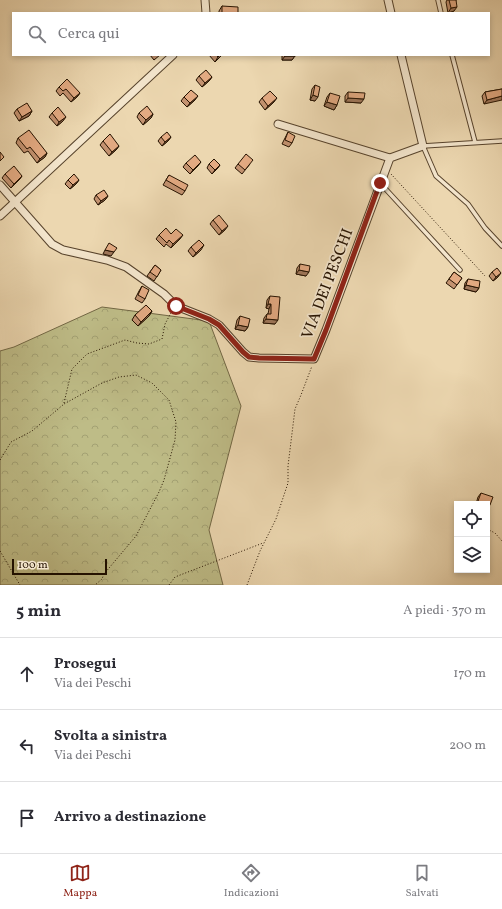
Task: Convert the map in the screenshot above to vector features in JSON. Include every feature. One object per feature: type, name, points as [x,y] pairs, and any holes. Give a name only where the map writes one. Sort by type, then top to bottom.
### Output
[{"type":"street","points":[[205,0],[206,12]]},
{"type":"street","points":[[388,0],[391,12]]},
{"type":"street","points":[[0,216],[172,56]]},
{"type":"street","points":[[278,124],[390,158],[423,146],[401,56]]},
{"type":"street","name":"VIA DEI PESCHI","points":[[0,185],[52,244],[63,250],[107,260],[126,267],[164,294],[176,306],[209,319],[219,325],[249,357],[314,359],[390,158]]},
{"type":"lane","points":[[438,0],[441,12]]},
{"type":"lane","points":[[452,56],[475,142]]},
{"type":"lane","points":[[502,141],[423,146],[436,176],[468,204],[485,228],[502,246]]},
{"type":"lane","points":[[380,183],[460,270]]},
{"type":"path","points":[[386,168],[485,276]]},
{"type":"path","points":[[64,404],[72,369],[87,354],[105,346],[125,340],[149,344],[162,339],[165,324],[176,306]]},
{"type":"path","points":[[247,585],[264,543],[276,519],[288,483],[288,466],[294,409],[301,395],[314,359]]},
{"type":"path","points":[[0,460],[11,442],[32,431],[64,404],[102,383],[119,377],[136,375],[152,383],[169,400],[176,422],[175,440],[159,492],[136,536],[104,574],[102,579],[95,585]]},
{"type":"path","points":[[490,530],[495,533],[502,541]]},
{"type":"path","points":[[169,585],[175,577],[264,543]]},
{"type":"path","points":[[0,552],[20,585]]},
{"type":"green space","points":[[102,307],[209,321],[241,406],[209,530],[223,585],[0,585],[0,351],[14,347]]},
{"type":"building","points":[[449,0],[456,0],[457,7],[451,8]]},
{"type":"building","points":[[222,6],[238,7],[238,12],[222,12]]},
{"type":"building","points":[[206,70],[212,77],[205,83],[199,76]]},
{"type":"building","points":[[67,79],[80,93],[74,98],[66,89],[63,91],[59,87]]},
{"type":"building","points":[[315,85],[320,87],[318,97],[313,95]]},
{"type":"building","points":[[502,89],[502,96],[487,100],[485,92]]},
{"type":"building","points":[[191,90],[198,96],[190,103],[184,97]]},
{"type":"building","points":[[270,91],[277,98],[268,106],[262,98]]},
{"type":"building","points":[[348,92],[365,93],[364,99],[348,98]]},
{"type":"building","points":[[330,93],[340,96],[337,105],[327,102]]},
{"type":"building","points":[[27,103],[32,111],[22,117],[17,109]]},
{"type":"building","points":[[147,106],[153,114],[146,120],[139,113]]},
{"type":"building","points":[[58,107],[66,117],[59,122],[52,113]]},
{"type":"building","points":[[29,130],[47,153],[40,159],[30,147],[27,149],[18,138]]},
{"type":"building","points":[[167,132],[171,137],[165,142],[161,137]]},
{"type":"building","points":[[288,132],[295,136],[292,143],[285,140]]},
{"type":"building","points":[[110,134],[119,146],[112,152],[103,141]]},
{"type":"building","points":[[0,152],[4,157],[0,161]]},
{"type":"building","points":[[246,154],[253,160],[245,170],[238,164]]},
{"type":"building","points":[[195,155],[201,162],[193,170],[186,163]]},
{"type":"building","points":[[214,159],[220,165],[215,170],[209,164]]},
{"type":"building","points":[[14,166],[22,176],[14,184],[5,174]]},
{"type":"building","points":[[74,174],[79,180],[73,185],[68,180]]},
{"type":"building","points":[[169,175],[188,185],[185,191],[166,180]]},
{"type":"building","points":[[104,190],[108,196],[101,201],[96,195]]},
{"type":"building","points":[[219,215],[228,226],[222,231],[213,220]]},
{"type":"building","points":[[166,228],[171,234],[176,229],[183,235],[173,244],[169,240],[167,243],[159,235]]},
{"type":"building","points":[[199,240],[204,245],[196,253],[191,247]]},
{"type":"building","points":[[109,243],[117,248],[114,252],[105,250]]},
{"type":"building","points":[[300,264],[310,266],[309,272],[299,270]]},
{"type":"building","points":[[155,265],[161,270],[157,277],[150,272]]},
{"type":"building","points":[[497,268],[501,273],[496,277],[492,272]]},
{"type":"building","points":[[454,272],[462,278],[457,285],[449,279]]},
{"type":"building","points":[[468,279],[480,281],[479,288],[466,285]]},
{"type":"building","points":[[142,286],[149,290],[145,299],[138,295]]},
{"type":"building","points":[[270,296],[280,297],[278,320],[266,319],[267,314],[271,314],[271,304],[268,304]]},
{"type":"building","points":[[146,305],[152,311],[141,322],[135,315]]},
{"type":"building","points":[[240,316],[250,319],[248,327],[238,325]]},
{"type":"building","points":[[481,493],[493,497],[490,505],[490,501],[478,501]]},
{"type":"route","points":[[176,306],[209,319],[219,325],[249,357],[314,359],[380,183]]}]
